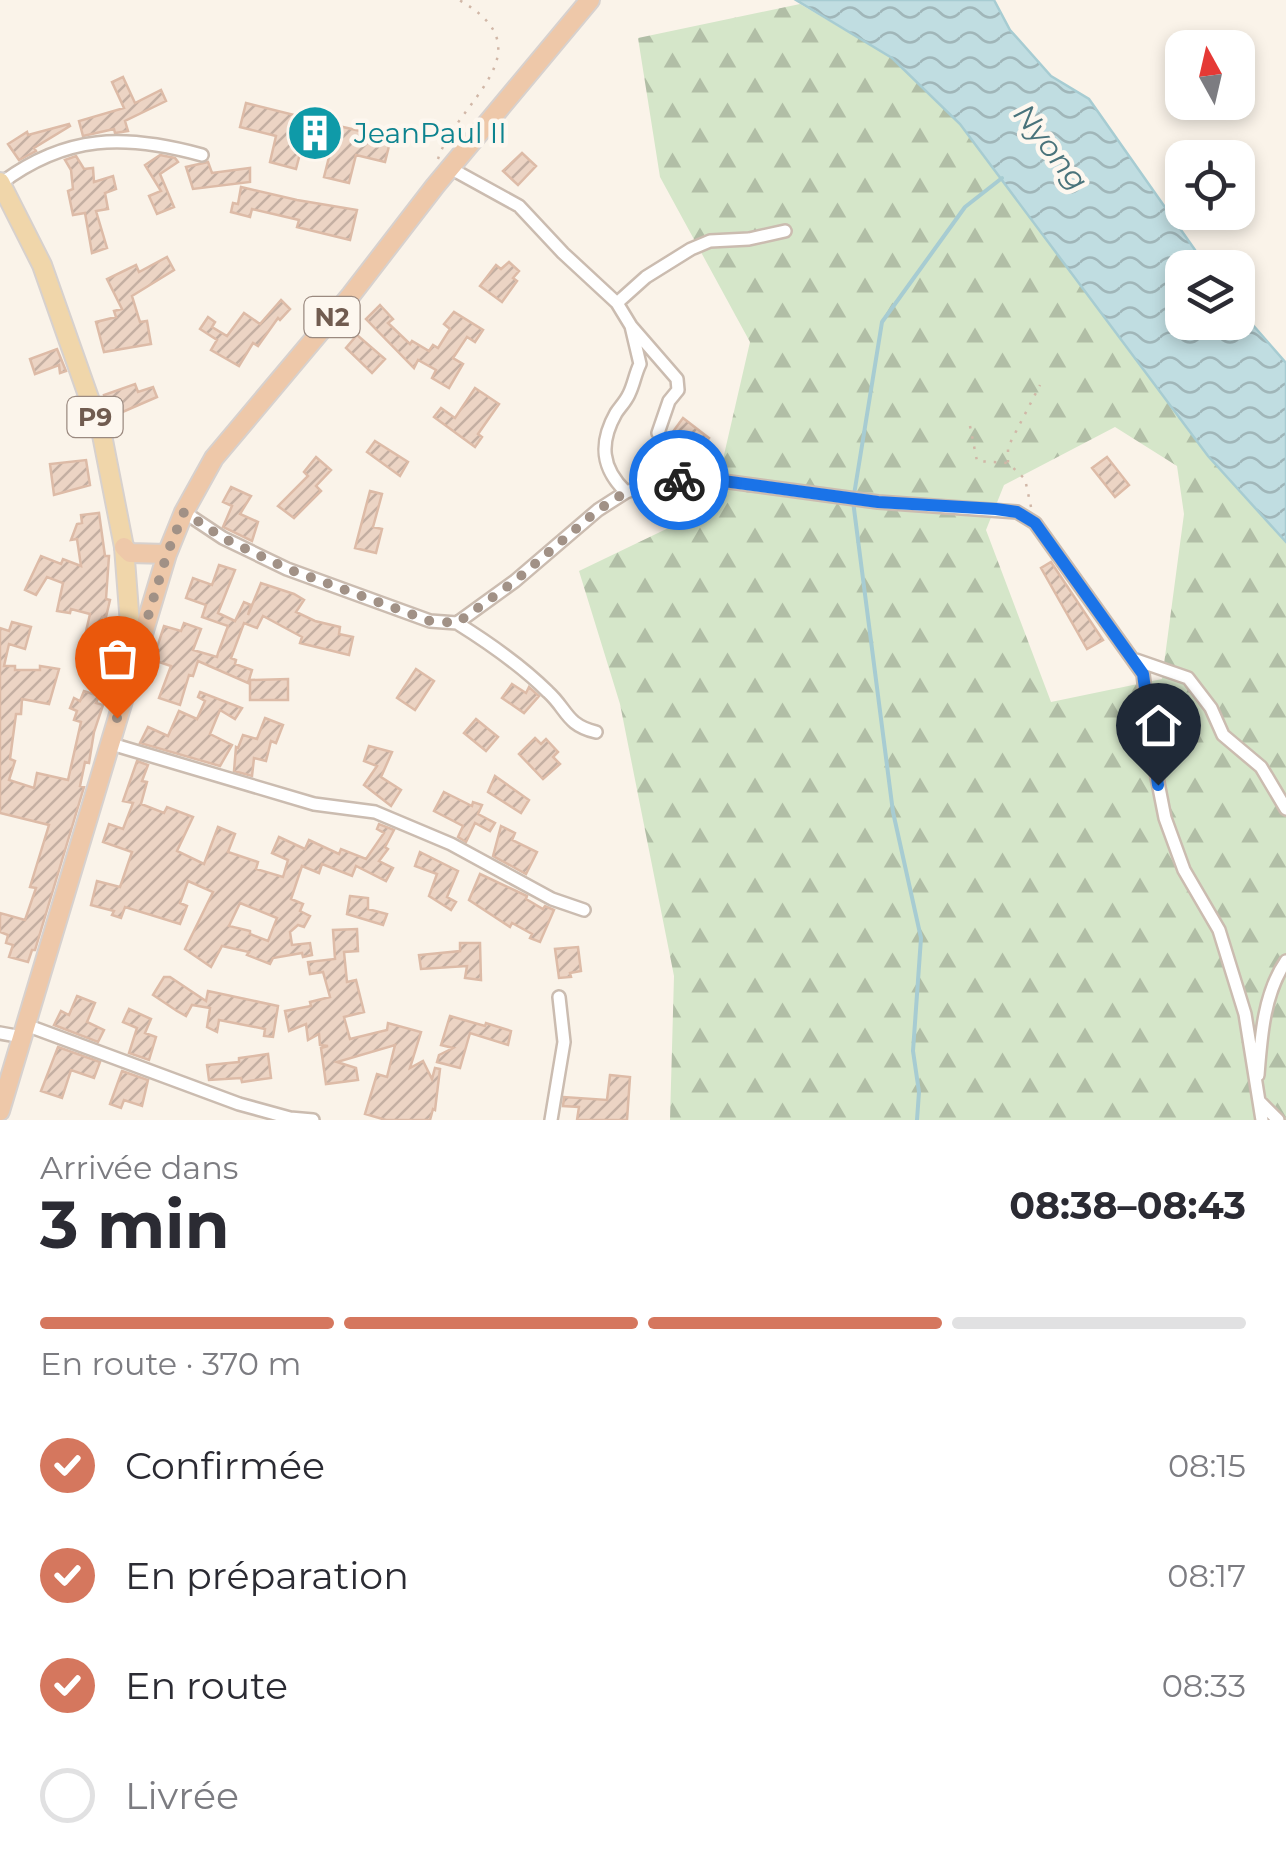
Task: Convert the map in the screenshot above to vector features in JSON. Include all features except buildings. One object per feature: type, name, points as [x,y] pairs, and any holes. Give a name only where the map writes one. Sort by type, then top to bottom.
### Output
[{"type":"highway","name":"N2","points":[[0,1111],[108,743],[167,554],[184,512],[214,458],[590,0]]},
{"type":"highway","points":[[124,547],[130,553],[167,554]]},
{"type":"main road","name":"P9","points":[[0,183],[42,265],[102,434],[124,547],[134,667]]},
{"type":"street","points":[[0,183],[38,158],[63,148],[99,142],[158,143],[202,155]]},
{"type":"street","points":[[450,168],[519,206],[562,254],[617,303],[631,326],[677,378],[678,390],[669,401],[658,434]]},
{"type":"street","points":[[617,303],[646,277],[691,249],[710,241],[750,240],[785,232]]},
{"type":"street","points":[[626,492],[612,480],[603,447],[640,364],[631,326]]},
{"type":"street","points":[[457,623],[515,581],[598,510],[626,492],[655,482],[688,479],[878,502],[996,509],[1017,512],[1035,523],[1143,674],[1165,818],[1184,870],[1219,930],[1245,1014],[1262,1120]]},
{"type":"street","points":[[184,512],[223,538],[288,569],[430,621],[457,623],[498,649],[552,694],[559,708],[580,728],[596,732]]},
{"type":"street","points":[[1136,660],[1188,678],[1211,708],[1223,735],[1261,767],[1286,809]]},
{"type":"street","points":[[108,743],[314,804],[375,812],[451,844],[552,900],[584,910]]},
{"type":"street","points":[[1257,1099],[1264,1021],[1274,978],[1286,961]]},
{"type":"street","points":[[551,1120],[564,1042],[559,997]]},
{"type":"street","points":[[0,1033],[24,1031],[239,1104],[290,1118],[314,1120]]},
{"type":"street","points":[[1257,1099],[1278,1120]]},
{"type":"path","points":[[435,186],[439,154],[466,109],[493,77],[499,57],[497,39],[489,25],[459,0]]},
{"type":"path","points":[[1008,463],[1008,447],[1040,385]]},
{"type":"path","points":[[970,426],[976,461],[1008,463],[1025,480],[1035,523]]},
{"type":"green space","points":[[800,4],[892,58],[960,124],[1208,456],[1286,542],[1286,1120],[670,1120],[674,976],[620,704],[579,571],[712,507],[750,342],[660,177],[638,38]],"holes":[[[1115,427],[1177,466],[1184,514],[1162,679],[1051,702],[986,530],[1004,485]]]},
{"type":"water","name":"Nyong","points":[[796,0],[994,0],[1010,30],[1051,76],[1089,99],[1165,207],[1165,230],[1181,230],[1195,250],[1165,250],[1165,340],[1255,340],[1255,327],[1286,363],[1286,542],[1208,456],[960,124],[892,58]]},
{"type":"waterway","points":[[917,1120],[919,1092],[913,1051],[921,938],[893,812],[853,501],[882,322],[965,207],[1002,178]]},
{"type":"way so far","points":[[117,718],[167,554],[184,512],[223,538],[288,569],[430,621],[457,623],[515,581],[598,510],[626,492],[655,482],[679,480]]},
{"type":"place","name":"JeanPaul II","points":[[315,133]]},
{"type":"route","points":[[679,480],[716,480],[878,502],[996,509],[1017,512],[1035,523],[1143,674],[1158,785]]}]
